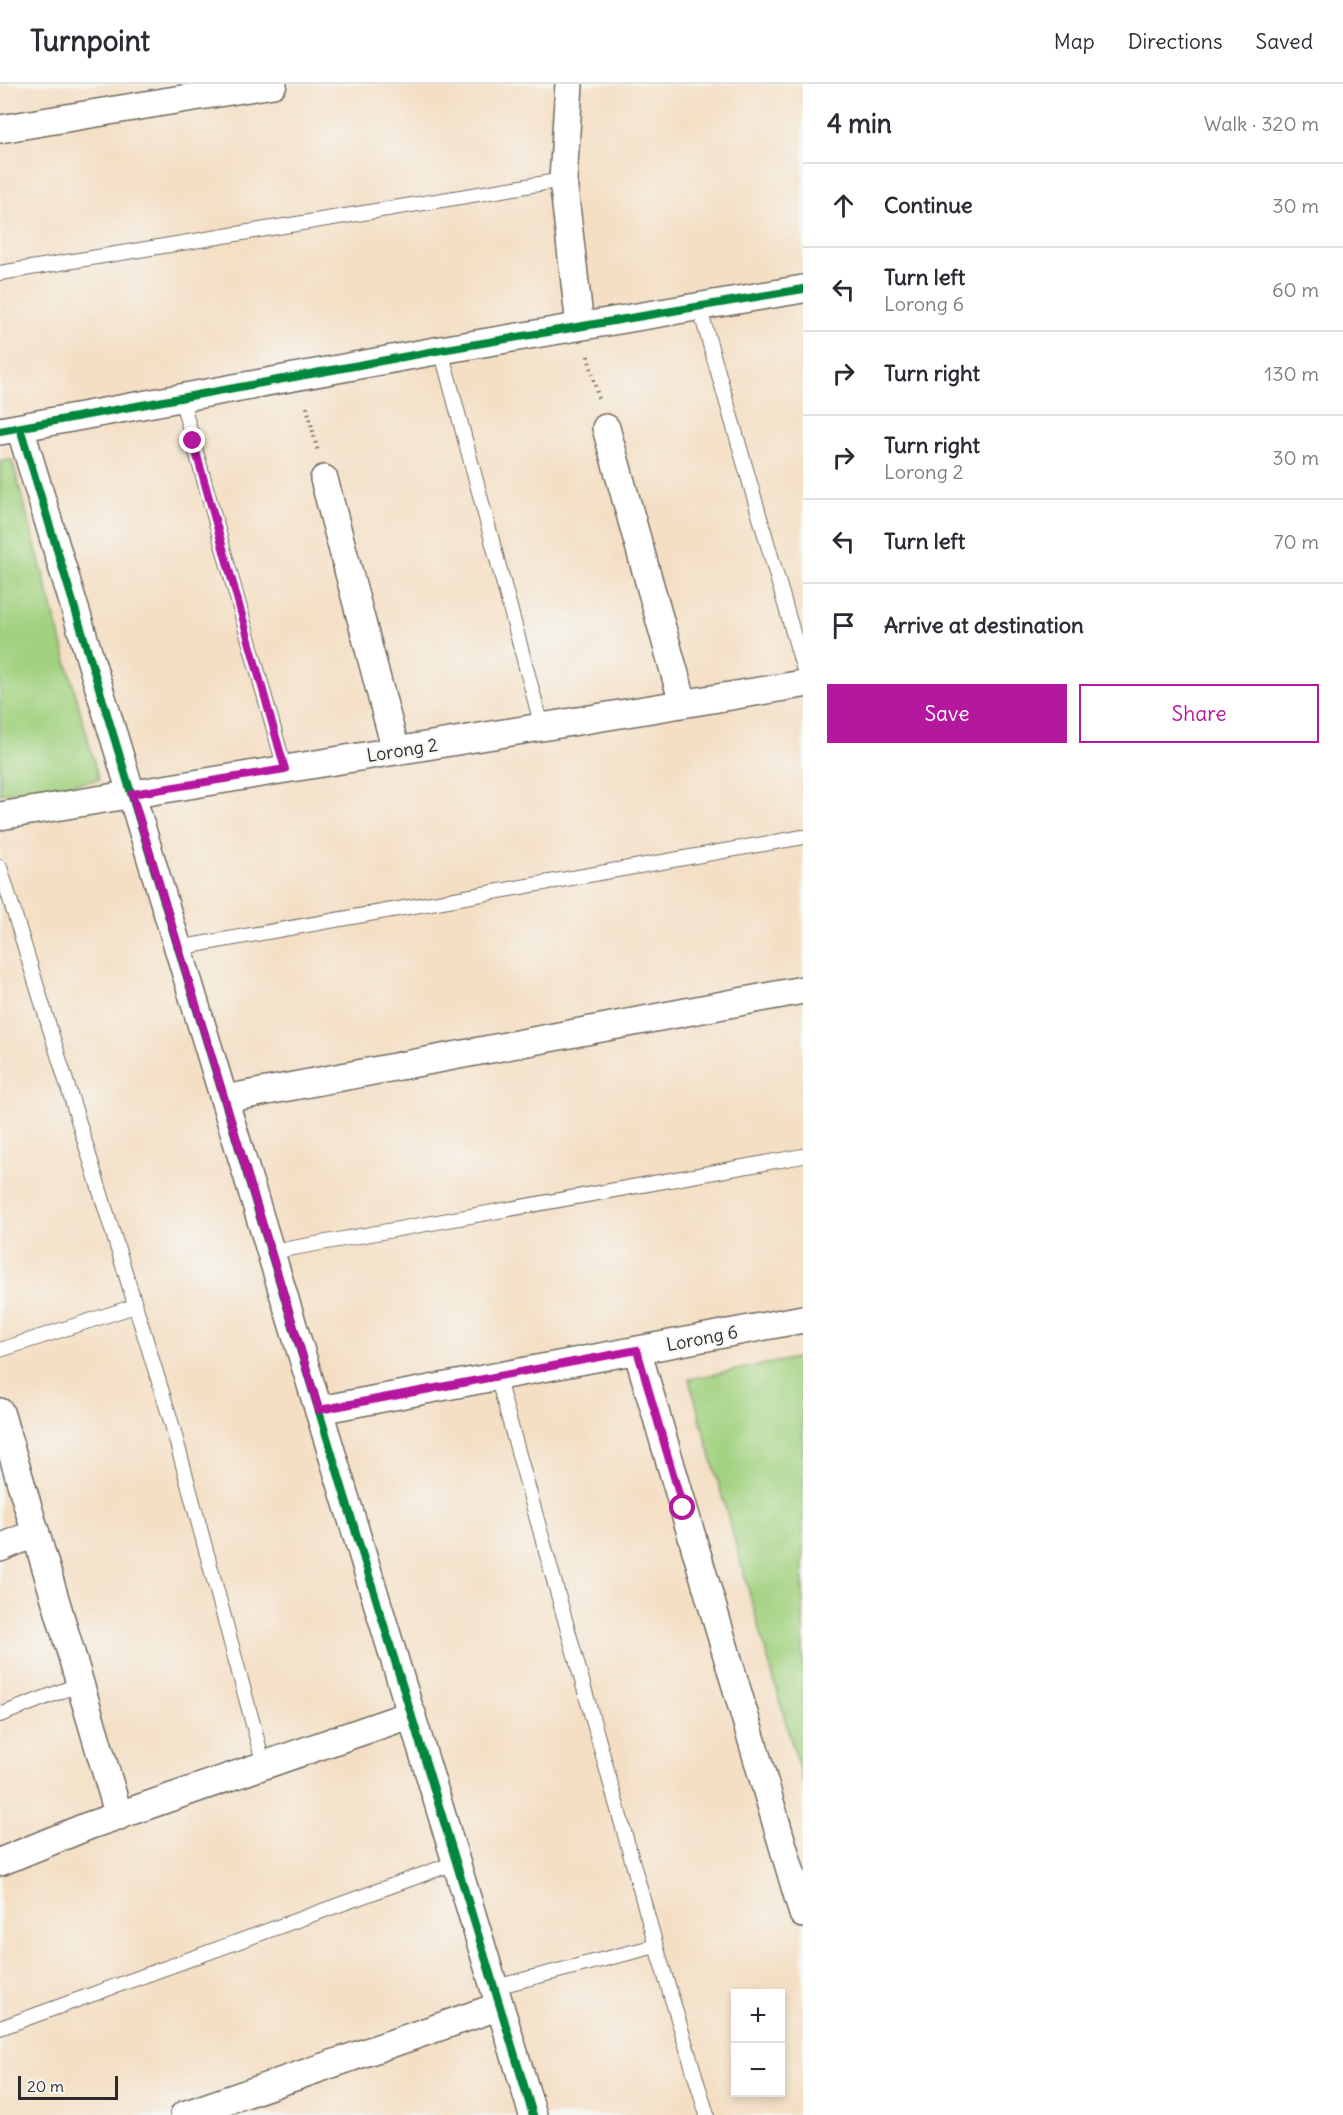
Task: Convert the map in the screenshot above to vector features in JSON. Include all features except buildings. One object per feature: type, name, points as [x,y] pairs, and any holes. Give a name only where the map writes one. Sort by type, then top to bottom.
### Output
[{"type":"street","points":[[0,129],[273,84]]},
{"type":"street","points":[[569,84],[563,180],[580,326]]},
{"type":"street","points":[[533,2115],[132,794],[10,429],[441,350],[803,289]]},
{"type":"street","points":[[606,428],[683,703]]},
{"type":"street","points":[[324,479],[396,751]]},
{"type":"street","name":"Lorong 2","points":[[0,816],[803,684]]},
{"type":"street","points":[[225,1099],[803,990]]},
{"type":"street","name":"Lorong 6","points":[[319,1410],[803,1319]]},
{"type":"street","points":[[637,1350],[803,1914]]},
{"type":"street","points":[[0,1412],[119,1816]]},
{"type":"street","points":[[0,1548],[36,1533]]},
{"type":"street","points":[[0,1862],[119,1816],[412,1714]]},
{"type":"street","points":[[184,2115],[497,1996]]},
{"type":"lane","points":[[0,273],[563,180]]},
{"type":"lane","points":[[699,306],[803,667]]},
{"type":"lane","points":[[441,350],[542,727]]},
{"type":"lane","points":[[181,398],[285,769]]},
{"type":"lane","points":[[178,948],[803,837]]},
{"type":"lane","points":[[0,867],[171,1421],[264,1765]]},
{"type":"lane","points":[[271,1252],[803,1156]]},
{"type":"lane","points":[[0,1350],[135,1306]]},
{"type":"lane","points":[[497,1377],[656,1946],[707,2115]]},
{"type":"lane","points":[[0,1715],[80,1684]]},
{"type":"lane","points":[[0,2028],[457,1862]]},
{"type":"lane","points":[[497,1996],[656,1946]]},
{"type":"path","points":[[580,326],[606,428]]},
{"type":"path","points":[[299,376],[324,479]]},
{"type":"green space","points":[[12,460],[99,780],[0,794],[0,461]]},
{"type":"green space","points":[[803,1357],[803,1783],[689,1379]]},
{"type":"cycle path","points":[[0,431],[441,350],[803,289]]},
{"type":"cycle path","points":[[20,428],[533,2115]]},
{"type":"route","points":[[193,441],[285,769],[132,794],[319,1410],[637,1350],[683,1508]]}]
